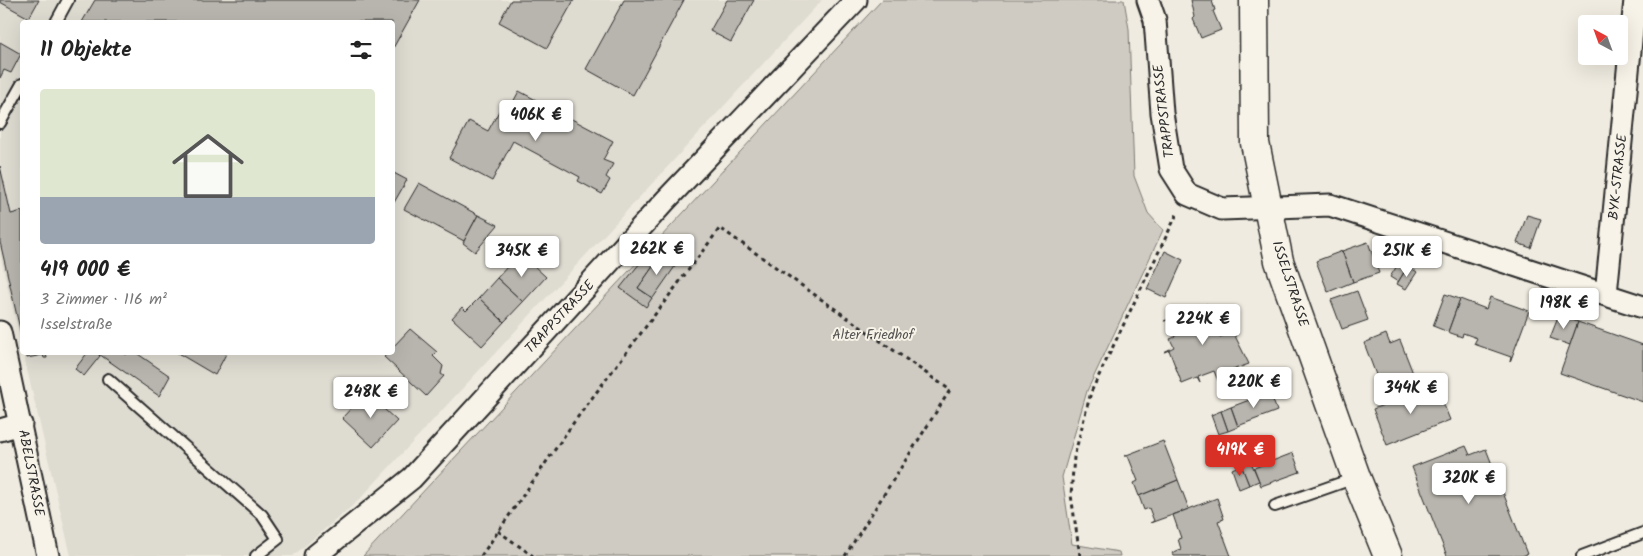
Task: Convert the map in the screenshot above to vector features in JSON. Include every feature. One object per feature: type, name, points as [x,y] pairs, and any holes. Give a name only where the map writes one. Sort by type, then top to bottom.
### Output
[{"type":"main road","name":"ISSELSTRASSE","points":[[1254,0],[1255,144],[1279,261],[1356,477],[1388,556]]},
{"type":"street","name":"TRAPPSTRASSE","points":[[315,556],[412,478],[666,200],[856,0]]},
{"type":"street","name":"TRAPPSTRASSE","points":[[1148,0],[1155,20],[1162,113],[1171,169],[1187,194]]},
{"type":"street","name":"BYK-STRASSE","points":[[1606,294],[1635,0]]},
{"type":"street","points":[[1187,194],[1222,209],[1330,205],[1643,307]]},
{"type":"street","name":"ABELSTRASSE","points":[[0,332],[48,556]]},
{"type":"street","points":[[0,430],[21,424]]},
{"type":"lane","points":[[57,20],[68,0]]},
{"type":"lane","points":[[0,123],[20,88]]},
{"type":"lane","points":[[108,379],[262,515],[278,539],[256,556]]},
{"type":"lane","points":[[1275,506],[1356,477]]},
{"type":"lane","points":[[1582,556],[1643,533]]},
{"type":"path","points":[[1080,556],[1071,495],[1074,457],[1091,392],[1187,194]]},
{"type":"path","points":[[481,556],[574,422],[720,228],[950,390],[844,556]]},
{"type":"path","points":[[498,531],[534,556]]},
{"type":"shaded area","points":[[0,0],[822,0],[358,501],[293,556],[71,556],[24,355],[395,355],[395,20],[20,20],[20,340],[0,255]]},
{"type":"green space","name":"Alter Friedhof","points":[[882,0],[1124,0],[1129,29],[1134,176],[1148,213],[1163,230],[1087,391],[1062,477],[1072,544],[1119,552],[1120,556],[363,556]]},
{"type":"building","points":[[0,0],[39,0],[29,18],[0,2]]},
{"type":"building","points":[[95,0],[420,0],[395,45],[395,20],[83,20]]},
{"type":"building","points":[[511,0],[574,0],[547,48],[499,22]]},
{"type":"building","points":[[624,0],[684,0],[633,95],[586,69]]},
{"type":"building","points":[[727,0],[754,0],[731,42],[710,31]]},
{"type":"building","points":[[1191,0],[1214,0],[1212,1],[1215,10],[1213,11],[1221,30],[1201,38],[1193,19],[1195,17]]},
{"type":"building","points":[[0,42],[20,53],[20,56],[11,73],[4,70],[0,78]]},
{"type":"building","points":[[519,91],[613,141],[603,160],[613,164],[606,177],[610,180],[602,194],[578,181],[580,177],[513,141],[492,181],[449,158],[469,121],[488,131],[503,104],[510,108]]},
{"type":"building","points":[[0,166],[11,214],[20,212],[20,329],[0,242]]},
{"type":"building","points":[[395,174],[407,180],[395,201]]},
{"type":"building","points":[[419,183],[478,215],[464,241],[404,209]]},
{"type":"building","points":[[478,215],[498,225],[475,252],[463,243]]},
{"type":"building","points":[[1527,215],[1541,219],[1531,248],[1517,243]]},
{"type":"building","points":[[1368,242],[1379,273],[1353,282],[1342,251]]},
{"type":"building","points":[[652,248],[661,255],[638,288],[652,298],[646,307],[620,288]]},
{"type":"building","points":[[1165,251],[1183,260],[1166,298],[1147,289]]},
{"type":"building","points":[[1342,251],[1353,282],[1328,292],[1316,261]]},
{"type":"building","points":[[520,253],[546,277],[523,302],[497,278]]},
{"type":"building","points":[[661,255],[676,265],[653,298],[638,288]]},
{"type":"building","points":[[1400,261],[1408,266],[1398,282],[1390,277]]},
{"type":"building","points":[[1408,266],[1417,272],[1406,289],[1397,284]]},
{"type":"building","points":[[497,278],[523,302],[504,322],[479,298]]},
{"type":"building","points":[[1357,291],[1368,320],[1342,329],[1331,300]]},
{"type":"building","points":[[1445,294],[1460,299],[1448,332],[1433,326]]},
{"type":"building","points":[[1490,297],[1529,311],[1510,362],[1511,357],[1474,344],[1477,338],[1463,333],[1462,337],[1448,332],[1460,299],[1486,309]]},
{"type":"building","points":[[479,298],[504,322],[482,346],[452,318],[462,307],[466,311]]},
{"type":"building","points":[[1207,304],[1220,337],[1233,332],[1249,364],[1235,369],[1237,374],[1234,369],[1217,376],[1218,381],[1214,371],[1198,377],[1200,383],[1197,378],[1182,384],[1169,350],[1164,352],[1174,347],[1170,339],[1175,337],[1169,320],[1164,321]]},
{"type":"building","points":[[1559,315],[1578,322],[1570,345],[1550,338]]},
{"type":"building","points":[[1578,322],[1643,345],[1643,402],[1560,373]]},
{"type":"building","points":[[410,329],[437,352],[433,356],[443,366],[441,374],[444,376],[426,396],[384,357],[386,355],[395,355],[395,345]]},
{"type":"building","points":[[1386,334],[1390,344],[1400,340],[1420,391],[1387,404],[1364,343]]},
{"type":"building","points":[[26,355],[43,355],[27,358]]},
{"type":"building","points":[[86,355],[100,356],[84,376],[75,369]]},
{"type":"building","points":[[100,355],[139,355],[170,376],[159,396]]},
{"type":"building","points":[[181,355],[225,355],[215,375]]},
{"type":"building","points":[[1436,385],[1450,420],[1387,445],[1373,409]]},
{"type":"building","points":[[1270,392],[1277,411],[1238,426],[1231,407]]},
{"type":"building","points":[[376,393],[389,404],[384,409],[397,421],[373,447],[342,418],[356,403],[361,407]]},
{"type":"building","points":[[1231,407],[1238,427],[1228,431],[1221,411]]},
{"type":"building","points":[[1221,411],[1228,431],[1218,434],[1211,415]]},
{"type":"building","points":[[1163,441],[1178,480],[1139,496],[1134,483],[1138,481],[1128,456],[1124,456]]},
{"type":"building","points":[[1466,446],[1470,455],[1486,449],[1527,554],[1522,556],[1447,556],[1412,467]]},
{"type":"building","points":[[1293,453],[1300,472],[1261,486],[1254,468]]},
{"type":"building","points":[[1251,462],[1259,481],[1249,485],[1241,465]]},
{"type":"building","points":[[1241,465],[1249,485],[1239,489],[1232,469]]},
{"type":"building","points":[[1178,480],[1189,509],[1150,523],[1154,521],[1149,508],[1144,510],[1139,496]]},
{"type":"building","points":[[1217,498],[1224,519],[1218,521],[1231,556],[1174,556],[1172,553],[1181,549],[1178,539],[1181,538],[1173,515]]}]
